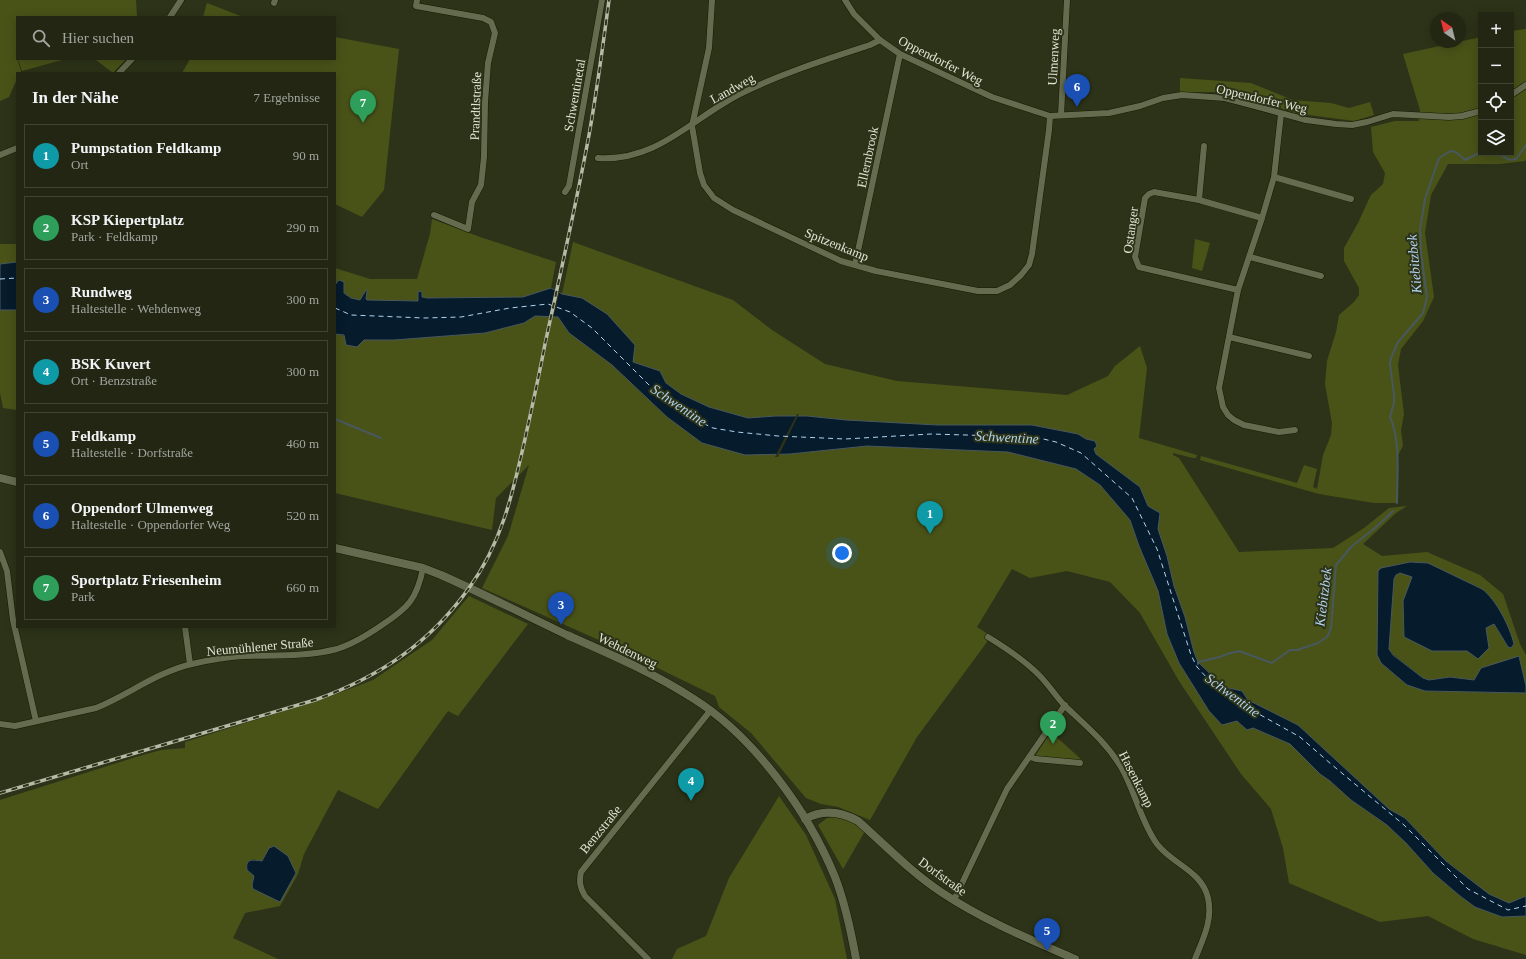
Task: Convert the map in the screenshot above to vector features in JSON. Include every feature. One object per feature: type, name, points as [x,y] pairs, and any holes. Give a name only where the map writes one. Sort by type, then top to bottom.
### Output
[{"type":"main road","points":[[0,478],[16,482]]},
{"type":"main road","name":"Wehdenweg","points":[[336,548],[423,568],[470,588],[652,675],[710,710],[743,739],[791,796],[805,818],[835,877],[843,901],[856,959]]},
{"type":"main road","name":"Dorfstraße","points":[[805,818],[814,814],[828,812],[847,815],[858,821],[920,876],[954,900],[1007,928],[1075,959]]},
{"type":"street","points":[[171,16],[181,0]]},
{"type":"street","name":"Schwentinetal","points":[[565,192],[569,186],[602,0]]},
{"type":"street","name":"Spitzenkamp","points":[[712,0],[709,48],[692,126],[700,173],[704,185],[714,198],[740,213],[841,260],[855,265],[876,271],[978,291],[997,291],[1010,286],[1029,265],[1032,254],[1050,130],[1050,116]]},
{"type":"street","name":"Oppendorfer Weg","points":[[845,0],[854,14],[880,40],[900,54],[992,97],[1050,116],[1109,113],[1140,106],[1163,98],[1182,95],[1225,98],[1306,120],[1352,125],[1393,114],[1449,117],[1462,116],[1478,112]]},
{"type":"street","name":"Ulmenweg","points":[[1061,115],[1068,0]]},
{"type":"street","name":"Prandtlstraße","points":[[417,3],[483,18],[491,22],[494,33],[487,70],[484,153],[481,185],[472,202],[468,229],[434,215]]},
{"type":"street","name":"Landweg","points":[[598,158],[625,157],[653,148],[692,126],[724,103],[759,85],[809,65],[870,45],[880,40]]},
{"type":"street","name":"Ellernbrook","points":[[855,265],[900,54]]},
{"type":"street","points":[[120,72],[131,60]]},
{"type":"street","points":[[1514,93],[1526,85]]},
{"type":"street","points":[[1281,114],[1274,177],[1238,290],[1219,388],[1223,407],[1228,415],[1234,420],[1244,424],[1279,432],[1295,430]]},
{"type":"street","points":[[1199,200],[1204,146]]},
{"type":"street","points":[[0,155],[16,148]]},
{"type":"street","points":[[1274,177],[1351,198]]},
{"type":"street","name":"Ostanger","points":[[1238,290],[1139,267],[1135,257],[1145,198],[1154,192],[1199,200],[1262,218]]},
{"type":"street","points":[[1250,256],[1321,276]]},
{"type":"street","points":[[1228,337],[1309,356]]},
{"type":"street","points":[[0,552],[7,572],[14,606],[17,640],[36,722]]},
{"type":"street","name":"Neumühlener Straße","points":[[0,724],[14,726],[96,708],[157,676],[190,664],[222,658],[300,655],[337,649],[369,634],[399,614],[410,603],[417,591],[423,568]]},
{"type":"street","points":[[185,628],[190,664]]},
{"type":"street","name":"Hasenkamp","points":[[988,637],[1024,662],[1065,705],[1097,735],[1116,758],[1158,845],[1168,855],[1189,871],[1203,886],[1208,897],[1210,915],[1207,928],[1195,959]]},
{"type":"street","points":[[954,900],[1007,790],[1065,705]]},
{"type":"street","name":"Benzstraße","points":[[648,959],[585,896],[580,889],[579,881],[581,872],[710,710]]},
{"type":"street","points":[[1030,757],[1036,759],[1080,763]]},
{"type":"green space","points":[[0,0],[136,0],[137,16],[16,16],[16,60],[18,60],[21,71],[16,72],[16,81],[9,97],[0,101]]},
{"type":"green space","points":[[207,3],[240,16],[203,16]]},
{"type":"green space","points":[[1526,29],[1526,160],[1500,164],[1448,164],[1431,195],[1425,233],[1434,297],[1423,321],[1401,349],[1398,365],[1404,414],[1401,430],[1403,446],[1397,457],[1397,503],[1374,503],[1319,494],[1200,460],[1201,456],[1297,483],[1304,465],[1317,469],[1313,487],[1317,489],[1323,455],[1331,435],[1332,423],[1325,384],[1327,361],[1336,332],[1339,315],[1354,302],[1359,295],[1359,288],[1344,261],[1344,248],[1371,195],[1383,184],[1385,173],[1373,152],[1371,127],[1395,121],[1419,121],[1420,110],[1403,54],[1431,48],[1466,48],[1466,40],[1478,38],[1478,156],[1514,156],[1514,31]]},
{"type":"green space","points":[[336,37],[399,49],[384,190],[362,217],[336,204],[336,72],[183,72],[189,60],[336,60]]},
{"type":"green space","points":[[18,60],[62,60],[22,71]]},
{"type":"green space","points":[[96,60],[125,60],[114,72],[112,72]]},
{"type":"green space","points":[[1180,78],[1251,83],[1293,100],[1331,103],[1349,108],[1370,102],[1374,115],[1354,121],[1294,113],[1253,99],[1213,92],[1180,92]]},
{"type":"green space","points":[[432,219],[480,237],[556,262],[551,288],[523,297],[427,298],[422,297],[418,292],[418,301],[367,300],[366,290],[360,300],[348,296],[342,289],[339,280],[336,284],[336,268],[370,279],[417,279],[430,234]]},
{"type":"green space","points":[[1195,239],[1210,243],[1202,271],[1192,268]]},
{"type":"green space","points":[[573,242],[733,300],[772,330],[825,364],[897,381],[1067,395],[1108,376],[1115,366],[1140,346],[1147,368],[1139,438],[1197,455],[1196,458],[1193,458],[1173,453],[1173,455],[1179,458],[1239,552],[1333,548],[1364,528],[1389,508],[1407,506],[1396,513],[1363,544],[1382,556],[1427,552],[1480,575],[1503,594],[1520,644],[1526,655],[1526,686],[1450,677],[1429,680],[1423,678],[1393,654],[1389,649],[1394,579],[1396,575],[1400,573],[1412,577],[1403,601],[1432,651],[1467,651],[1489,648],[1486,628],[1494,624],[1508,647],[1511,634],[1428,563],[1410,562],[1381,568],[1381,663],[1407,685],[1425,691],[1526,693],[1526,896],[1509,903],[1489,894],[1446,861],[1405,818],[1389,809],[1298,725],[1248,700],[1241,691],[1224,687],[1198,662],[1158,529],[1160,513],[1148,506],[1140,487],[1096,454],[1094,449],[1095,441],[1086,439],[1078,434],[1032,425],[937,425],[846,420],[807,416],[748,418],[709,407],[681,394],[666,383],[660,371],[633,362],[562,294]]},
{"type":"green space","points":[[0,244],[16,244],[16,262],[0,264]]},
{"type":"green space","points":[[0,310],[16,310],[16,410],[3,408],[0,393]]},
{"type":"green space","points":[[544,315],[558,317],[569,333],[612,365],[667,417],[702,443],[790,454],[867,446],[1008,452],[1076,469],[1100,485],[1130,520],[1158,591],[1167,634],[1179,663],[1209,711],[1222,725],[1237,721],[1247,730],[1253,728],[1290,744],[1320,774],[1351,800],[1387,825],[1406,843],[1433,873],[1475,907],[1502,917],[1526,916],[1526,955],[1473,939],[1428,916],[1380,922],[1289,883],[1283,848],[1271,809],[1241,774],[1179,681],[1140,613],[1110,582],[1067,571],[1030,578],[1012,569],[977,627],[988,634],[987,642],[917,737],[870,820],[838,807],[821,804],[806,798],[751,733],[719,707],[715,696],[619,649],[482,588],[508,536],[529,465],[496,498],[492,530],[336,493],[336,334],[364,340],[394,340],[485,333],[524,323],[535,316]]},
{"type":"green space","points":[[469,596],[528,624],[458,716],[448,711],[378,809],[338,790],[304,854],[298,874],[280,906],[245,913],[233,938],[278,959],[0,959],[0,800],[136,757],[161,750],[185,748],[185,742],[326,698],[373,680],[432,640]],"holes":[[[269,848],[252,885],[254,876],[252,859],[262,861]]]},
{"type":"green space","points":[[1051,732],[1083,761],[1038,758],[1035,756]]},
{"type":"green space","points":[[779,796],[806,835],[835,899],[847,959],[672,959],[677,949],[706,936],[729,878]]},
{"type":"green space","points":[[838,816],[848,818],[865,831],[843,869],[818,825],[827,818]]},
{"type":"water","points":[[16,262],[16,310],[0,310],[0,264]]},
{"type":"water","name":"Schwentine","points":[[339,280],[344,282],[344,293],[351,298],[360,300],[366,290],[367,300],[418,301],[418,291],[422,292],[422,297],[427,298],[523,297],[551,288],[562,294],[582,298],[607,314],[635,345],[633,362],[660,371],[666,383],[681,394],[709,407],[748,418],[807,416],[846,420],[937,425],[1032,425],[1078,434],[1086,439],[1095,441],[1097,446],[1094,449],[1096,454],[1140,487],[1148,506],[1160,513],[1158,529],[1198,662],[1224,687],[1242,691],[1248,700],[1298,725],[1389,809],[1405,818],[1446,861],[1489,894],[1509,903],[1526,896],[1526,916],[1502,917],[1475,907],[1433,873],[1406,843],[1387,825],[1351,800],[1320,774],[1290,744],[1253,728],[1247,730],[1237,721],[1222,725],[1209,711],[1179,663],[1167,634],[1158,591],[1130,520],[1100,485],[1076,469],[1008,452],[867,446],[790,454],[745,455],[702,443],[667,417],[612,365],[569,333],[558,317],[535,316],[524,323],[485,333],[394,340],[364,340],[357,347],[346,345],[344,335],[336,334],[336,284]]},
{"type":"water","points":[[1410,562],[1428,563],[1482,589],[1492,599],[1502,614],[1514,644],[1511,648],[1508,647],[1494,624],[1486,628],[1489,648],[1478,659],[1467,651],[1432,651],[1404,637],[1403,601],[1412,577],[1400,573],[1396,575],[1394,579],[1389,649],[1393,655],[1423,678],[1429,680],[1450,677],[1474,680],[1481,668],[1519,656],[1526,686],[1526,693],[1425,691],[1407,685],[1381,663],[1377,655],[1378,571],[1381,568]]},
{"type":"water","points":[[274,846],[288,856],[296,873],[280,902],[253,889],[252,885],[254,876],[247,870],[248,862],[253,860],[262,861],[269,848]]},
{"type":"pier","points":[[555,288],[560,290],[553,318],[549,318]]},
{"type":"pier","points":[[797,414],[799,414],[778,457],[775,457]]},
{"type":"waterway","name":"Kiebitzbek","points":[[1502,156],[1510,160],[1516,159],[1526,145]]},
{"type":"waterway","name":"Kiebitzbek","points":[[1397,503],[1398,459],[1396,437],[1390,417],[1394,403],[1390,364],[1398,342],[1423,313],[1427,297],[1421,253],[1420,229],[1425,199],[1439,158],[1450,151],[1456,152],[1465,160],[1478,154]]},
{"type":"waterway","points":[[336,419],[381,438]]},
{"type":"waterway","name":"Kiebitzbek","points":[[1198,664],[1198,662],[1239,651],[1272,663],[1290,650],[1297,650],[1318,643],[1327,637],[1331,628],[1336,565],[1351,547],[1393,511]]},
{"type":"ferry route","points":[[0,279],[16,278]]},
{"type":"ferry route","points":[[336,308],[351,315],[424,318],[461,317],[510,308],[548,304],[570,312],[592,328],[658,394],[696,420],[713,428],[778,436],[845,439],[931,434],[1035,437],[1056,442],[1081,453],[1132,498],[1157,549],[1191,655],[1197,667],[1208,679],[1257,713],[1300,737],[1404,825],[1468,889],[1508,910],[1526,906]]},
{"type":"railway","points":[[0,793],[315,700],[338,691],[360,681],[401,656],[420,642],[454,608],[469,588],[490,553],[511,498],[521,459],[589,135],[609,0]]},
{"type":"place","name":"Oppendorf Ulmenweg","points":[[1077,107]]},
{"type":"place","name":"Sportplatz Friesenheim","points":[[363,123]]},
{"type":"place","name":"Pumpstation Feldkamp","points":[[930,534]]},
{"type":"place","name":"Rundweg","points":[[561,625]]},
{"type":"place","name":"KSP Kiepertplatz","points":[[1053,744]]},
{"type":"place","name":"BSK Kuvert","points":[[691,801]]},
{"type":"place","name":"Feldkamp","points":[[1047,951]]}]
